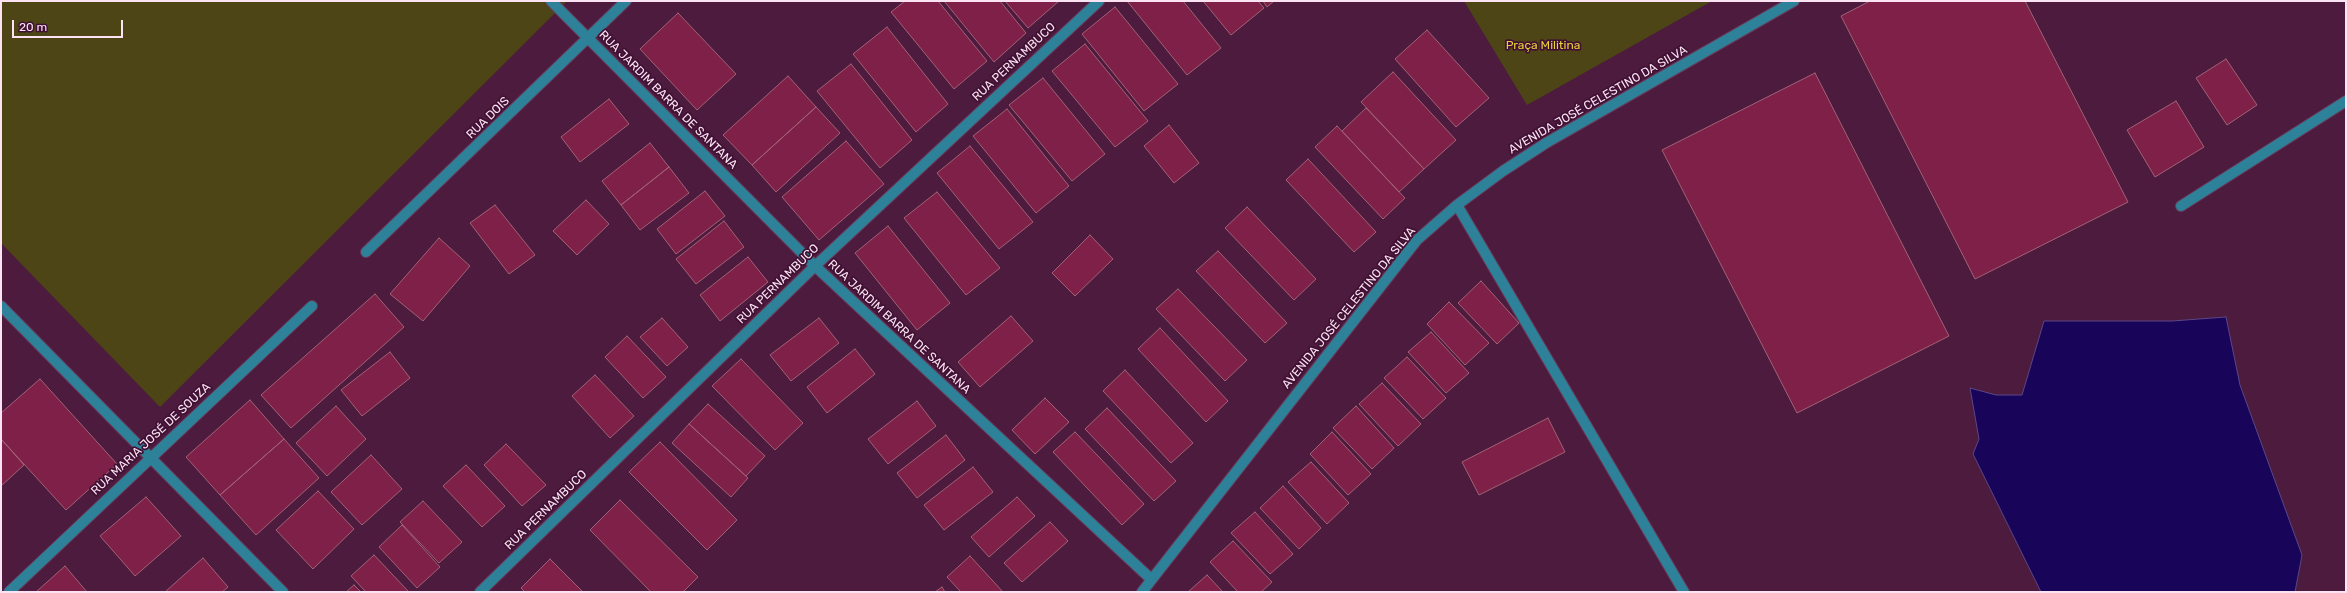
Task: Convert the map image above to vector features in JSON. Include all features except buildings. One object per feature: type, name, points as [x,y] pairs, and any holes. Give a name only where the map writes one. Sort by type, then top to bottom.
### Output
[{"type":"street","name":"RUA JARDIM BARRA DE SANTANA","points":[[551,1],[815,266],[1151,579]]},
{"type":"street","name":"RUA DOIS","points":[[366,252],[589,39],[626,1]]},
{"type":"street","name":"RUA PERNAMBUCO","points":[[480,592],[815,266],[1099,1]]},
{"type":"street","name":"AVENIDA JOSÉ CELESTINO DA SILVA","points":[[1142,592],[1417,240],[1457,205],[1503,171],[1546,143],[1794,1]]},
{"type":"street","points":[[2181,206],[2346,102]]},
{"type":"street","points":[[1457,205],[1684,592]]},
{"type":"street","points":[[1,306],[283,592]]},
{"type":"street","name":"RUA MARIA JOSÉ DE SOUZA","points":[[9,592],[312,306]]},
{"type":"green space","points":[[1,1],[567,1],[160,407],[1,243]]},
{"type":"green space","name":"Praça Militina","points":[[1464,1],[1712,1],[1527,105]]},
{"type":"shaded area","points":[[2226,317],[2240,385],[2302,555],[2295,592],[2041,592],[1973,454],[1979,439],[1970,388],[1996,395],[2022,395],[2044,321],[2172,321]]}]
